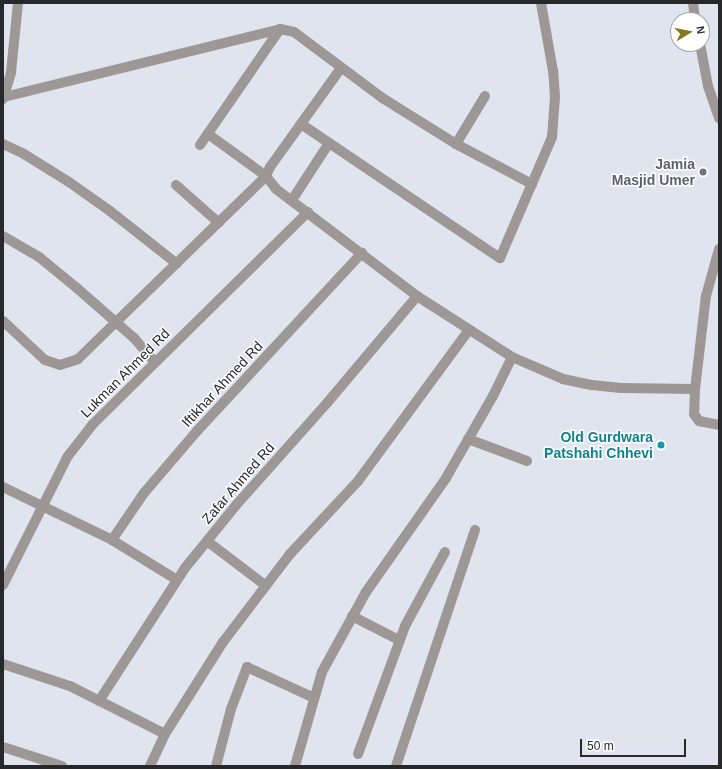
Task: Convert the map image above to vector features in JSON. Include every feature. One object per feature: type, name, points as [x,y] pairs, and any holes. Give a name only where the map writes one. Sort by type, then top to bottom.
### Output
[{"type":"street","points":[[3,98],[11,72],[18,3]]},
{"type":"street","points":[[301,124],[500,258],[552,137],[555,97],[553,71],[541,3]]},
{"type":"street","points":[[3,98],[280,29],[294,32],[384,99],[456,144],[532,184]]},
{"type":"street","points":[[200,145],[280,29]]},
{"type":"street","points":[[702,52],[708,86],[719,118]]},
{"type":"street","points":[[3,321],[45,360],[60,365],[78,359],[266,176],[270,167],[341,68]]},
{"type":"street","points":[[456,144],[485,96]]},
{"type":"street","points":[[208,134],[266,176],[276,188],[417,296],[512,357],[563,379],[592,385],[622,388],[695,389]]},
{"type":"street","points":[[292,200],[330,143]]},
{"type":"street","points":[[3,144],[24,154],[69,182],[110,211],[176,264]]},
{"type":"street","points":[[176,185],[219,223]]},
{"type":"street","name":"Lukman Ahmed Rd","points":[[3,585],[42,504],[68,456],[93,424],[308,212]]},
{"type":"street","points":[[3,236],[39,257],[116,321],[134,338],[155,362]]},
{"type":"street","points":[[719,249],[706,296],[695,389],[694,414],[699,421],[719,425]]},
{"type":"street","name":"Iftikhar Ahmed Rd","points":[[112,540],[144,493],[197,431],[362,253]]},
{"type":"street","name":"Zafar Ahmed Rd","points":[[99,701],[177,580],[207,541],[237,504],[327,403],[417,296]]},
{"type":"street","points":[[150,766],[165,734],[224,642],[290,554],[358,481],[469,330]]},
{"type":"street","points":[[296,766],[322,672],[366,592],[446,478],[512,357]]},
{"type":"street","points":[[468,439],[527,461]]},
{"type":"street","points":[[3,487],[42,504],[112,540],[177,580]]},
{"type":"street","points":[[396,766],[474,530]]},
{"type":"street","points":[[207,541],[266,586]]},
{"type":"street","points":[[358,754],[405,626],[445,552]]},
{"type":"street","points":[[352,616],[399,640]]},
{"type":"street","points":[[3,664],[70,686],[165,734]]},
{"type":"street","points":[[216,766],[231,709],[247,667],[314,698]]},
{"type":"street","points":[[3,747],[47,763],[62,766]]},
{"type":"place","name":"Jamia Masjid Umer","points":[[703,172]]},
{"type":"place","name":"Old Gurdwara Patshahi Chhevi","points":[[661,445]]}]
